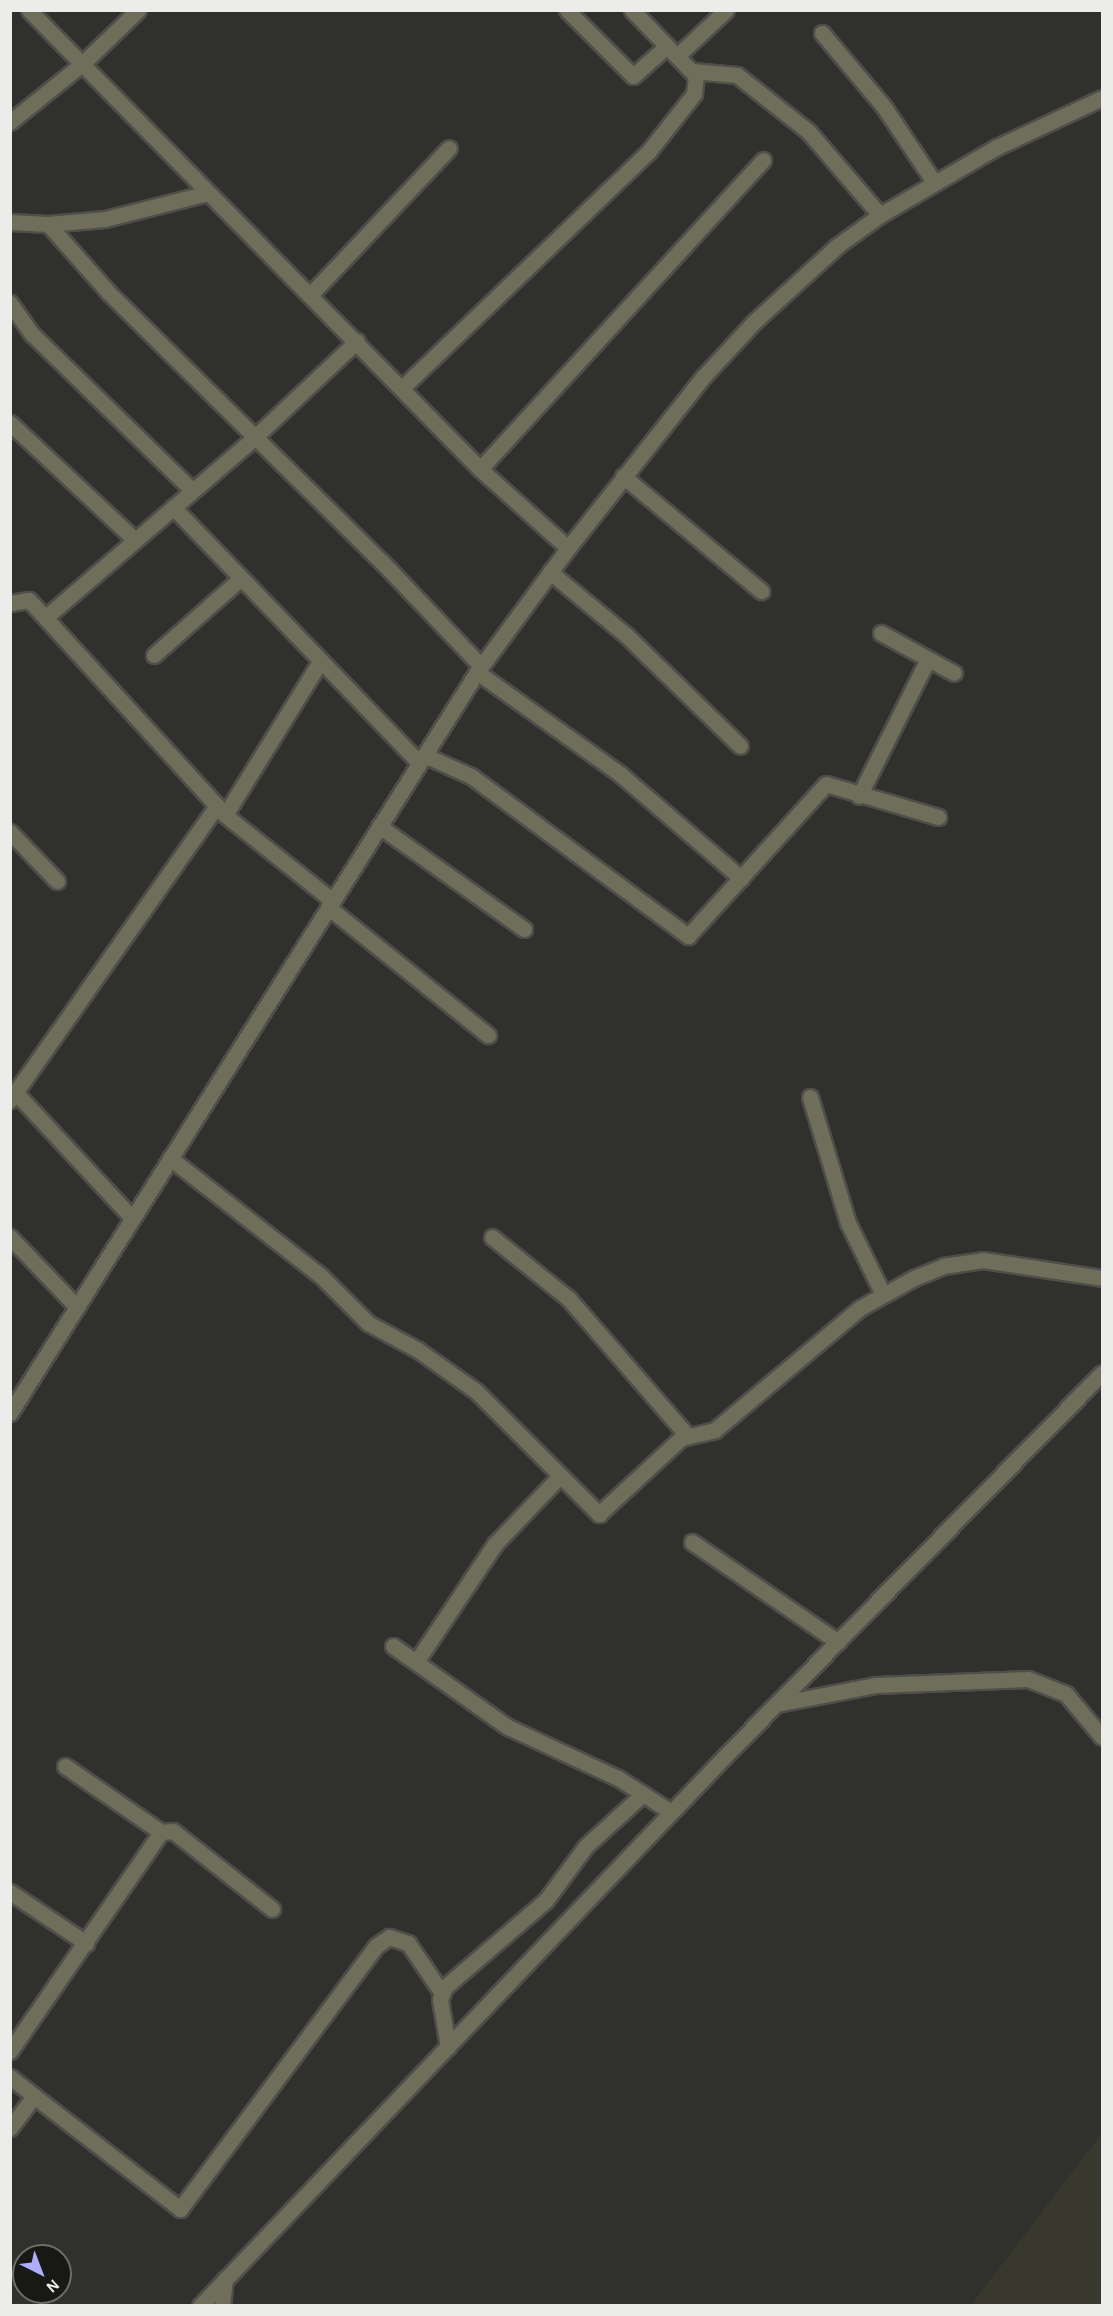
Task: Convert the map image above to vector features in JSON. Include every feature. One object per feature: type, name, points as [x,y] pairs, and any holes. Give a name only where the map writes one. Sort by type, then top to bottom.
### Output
[{"type":"street","points":[[29,10],[357,341],[480,469],[567,548]]},
{"type":"street","points":[[10,122],[82,64],[138,10]]},
{"type":"street","points":[[567,10],[633,76],[672,51],[726,10]]},
{"type":"street","points":[[402,388],[649,151],[694,94],[698,82],[692,71],[632,10]]},
{"type":"street","points":[[822,33],[890,115],[934,182]]},
{"type":"street","points":[[692,71],[737,75],[808,131],[880,215]]},
{"type":"street","points":[[10,1413],[479,669],[622,476],[755,321],[837,246],[880,215],[934,182],[997,147],[1102,98]]},
{"type":"street","points":[[310,296],[449,148]]},
{"type":"street","points":[[480,469],[764,160]]},
{"type":"street","points":[[10,222],[48,224],[105,219],[208,193]]},
{"type":"street","points":[[48,224],[110,293],[255,437],[479,669],[620,774],[741,878]]},
{"type":"street","points":[[13,314],[192,490]]},
{"type":"street","points":[[46,616],[255,437],[357,341]]},
{"type":"street","points":[[10,423],[135,540]]},
{"type":"street","points":[[622,476],[762,591]]},
{"type":"street","points":[[173,507],[320,662],[422,759],[471,776],[684,935],[691,933],[822,786],[836,786],[859,796],[938,817]]},
{"type":"street","points":[[550,572],[626,635],[740,746]]},
{"type":"street","points":[[154,655],[241,578]]},
{"type":"street","points":[[10,603],[26,598],[46,616],[221,810],[488,1035]]},
{"type":"street","points":[[881,633],[954,673]]},
{"type":"street","points":[[859,796],[928,659]]},
{"type":"street","points":[[132,1218],[13,1096],[221,810],[320,662]]},
{"type":"street","points":[[380,826],[524,929]]},
{"type":"street","points":[[10,832],[57,881]]},
{"type":"street","points":[[810,1097],[848,1223],[883,1293]]},
{"type":"street","points":[[170,1158],[320,1275],[368,1323],[418,1350],[477,1392],[560,1476],[602,1514],[687,1435],[716,1430],[883,1293],[943,1266],[983,1260],[1102,1278]]},
{"type":"street","points":[[10,1237],[77,1307]]},
{"type":"street","points":[[492,1237],[568,1299],[687,1435]]},
{"type":"street","points":[[200,2306],[671,1812],[1102,1374]]},
{"type":"street","points":[[416,1662],[495,1544],[560,1476]]},
{"type":"street","points":[[692,1542],[838,1642]]},
{"type":"street","points":[[393,1646],[515,1731],[643,1794],[671,1812]]},
{"type":"street","points":[[776,1704],[876,1685],[1028,1679],[1066,1694],[1102,1737]]},
{"type":"street","points":[[65,1766],[161,1832],[173,1831],[272,1909]]},
{"type":"street","points":[[442,1993],[546,1900],[586,1846],[643,1794]]},
{"type":"street","points":[[10,2051],[161,1832]]},
{"type":"street","points":[[10,1892],[86,1943]]},
{"type":"street","points":[[10,2077],[180,2209],[376,1946],[389,1937],[408,1943],[442,1993],[448,2047]]},
{"type":"street","points":[[10,2128],[34,2096]]},
{"type":"street","points":[[222,2306],[225,2280]]},
{"type":"shaded area","points":[[1102,2133],[1102,2305],[971,2305]]}]
